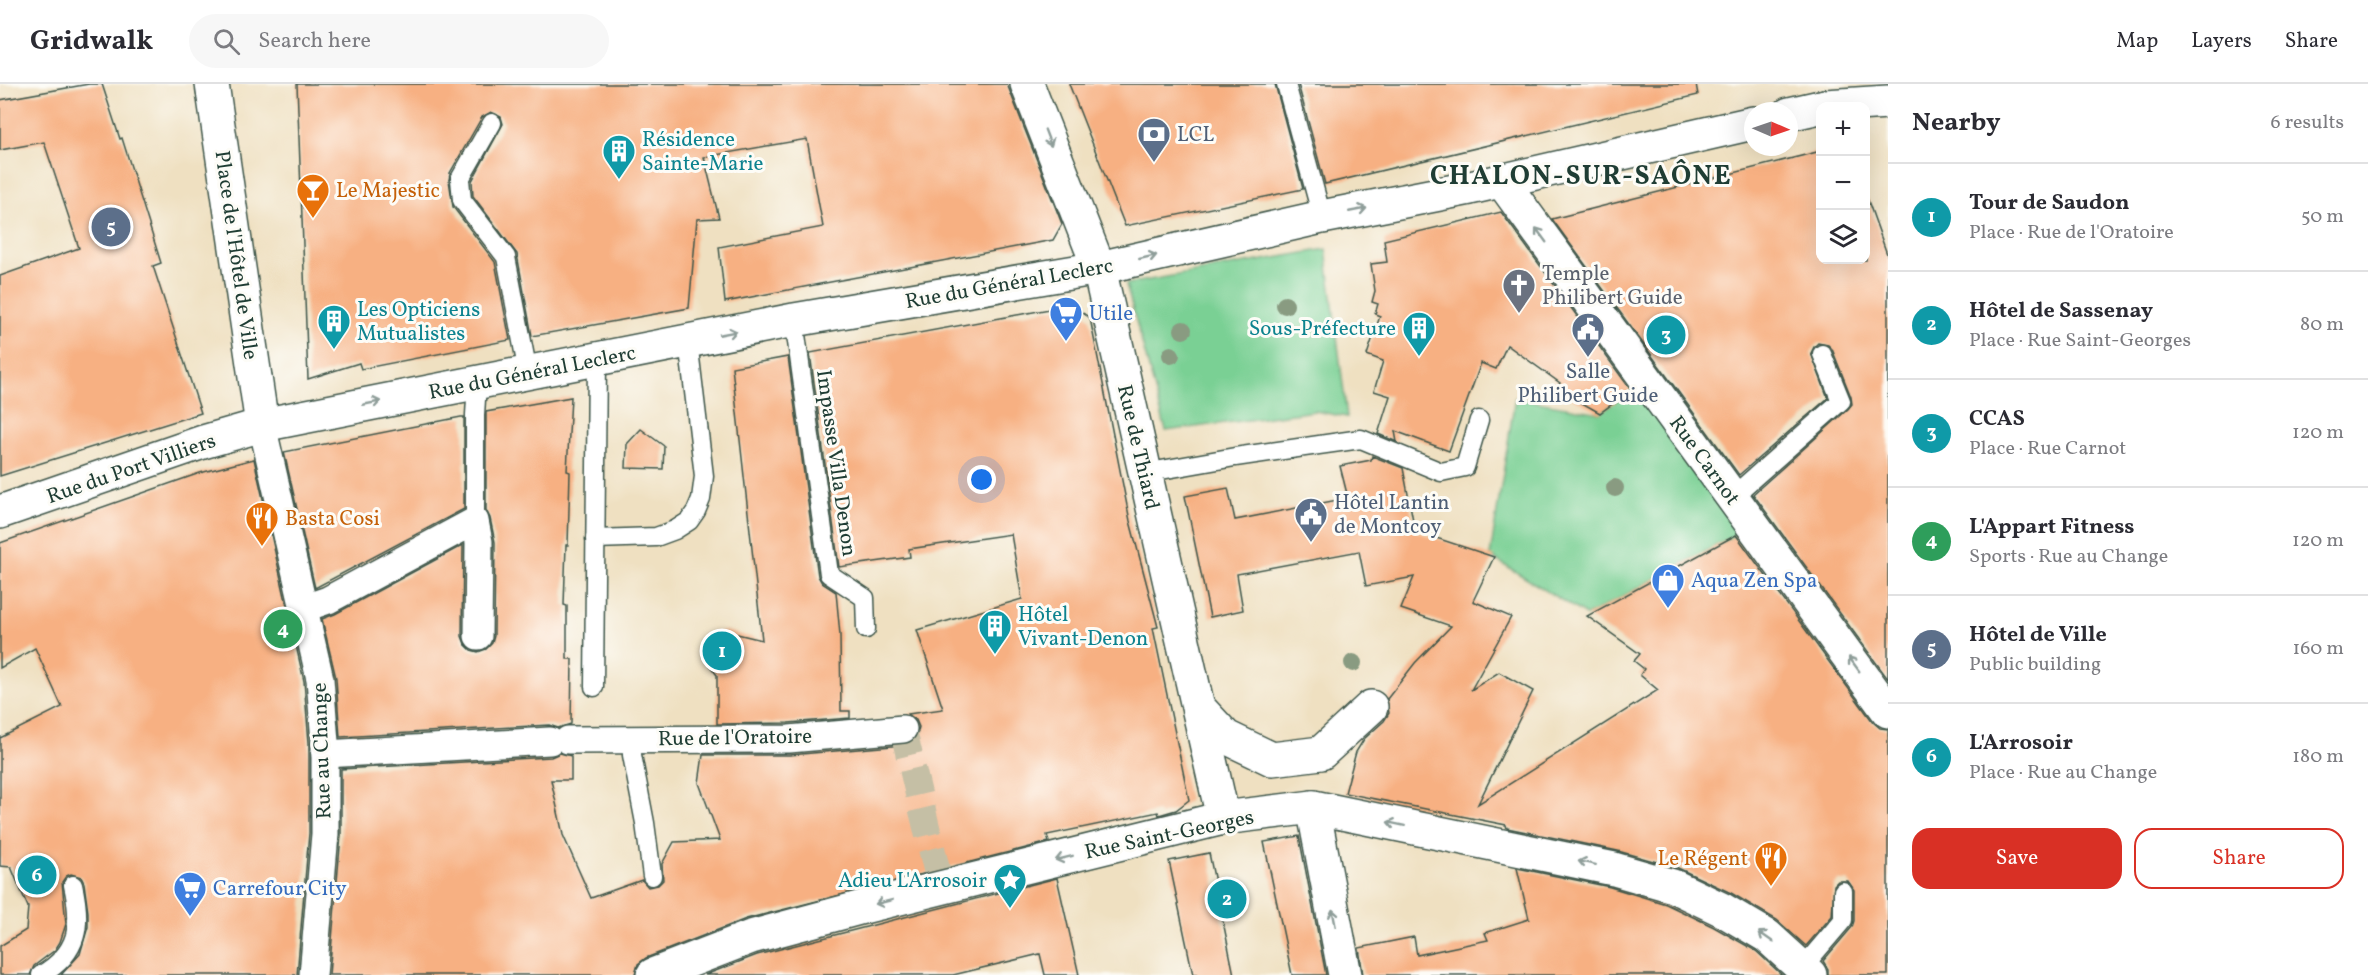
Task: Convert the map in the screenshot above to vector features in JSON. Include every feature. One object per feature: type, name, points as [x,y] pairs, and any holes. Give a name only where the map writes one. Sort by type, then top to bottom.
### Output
[{"type":"street","name":"Place de l'Hôtel de Ville","points":[[212,84],[262,425]]},
{"type":"street","name":"Rue de Thiard","points":[[1027,84],[1099,268],[1223,818]]},
{"type":"street","points":[[1843,102],[1869,96]]},
{"type":"street","points":[[1798,112],[1816,108]]},
{"type":"street","name":"Rue du Général Leclerc","points":[[262,425],[794,321],[1099,268],[1744,125]]},
{"type":"street","name":"Rue Carnot","points":[[1501,180],[1888,711]]},
{"type":"street","name":"Rue du Port Villiers","points":[[0,512],[202,442],[262,425]]},
{"type":"street","name":"Rue au Change","points":[[262,425],[320,679],[325,754],[324,834],[313,975]]},
{"type":"street","points":[[305,608],[328,600],[475,521],[479,542],[478,636]]},
{"type":"street","points":[[1199,708],[1226,737],[1272,759],[1321,753],[1371,707]]},
{"type":"street","name":"Rue de l'Oratoire","points":[[325,754],[559,740],[789,739],[903,729]]},
{"type":"street","points":[[1312,807],[1345,975]]},
{"type":"street","name":"Rue Saint-Georges","points":[[653,975],[762,934],[859,908],[1223,818],[1312,807],[1614,868],[1672,886],[1724,910],[1767,936],[1806,971]]},
{"type":"lane","points":[[1286,84],[1322,217]]},
{"type":"lane","points":[[492,123],[460,179],[462,200],[506,257],[528,373]]},
{"type":"lane","name":"Impasse Villa Denon","points":[[794,321],[829,573],[865,598],[867,629]]},
{"type":"lane","points":[[595,539],[656,537],[675,530],[688,521],[696,511],[701,499],[704,476],[688,341]]},
{"type":"lane","points":[[1732,497],[1841,401],[1822,354]]},
{"type":"lane","points":[[594,687],[597,359]]},
{"type":"lane","points":[[475,521],[477,383]]},
{"type":"lane","points":[[1144,473],[1361,439],[1441,472],[1465,467],[1479,420]]},
{"type":"lane","points":[[632,738],[632,755],[652,876]]},
{"type":"lane","points":[[41,975],[54,968],[68,954],[77,933],[78,909],[73,885]]},
{"type":"lane","points":[[1806,971],[1843,921],[1843,891]]},
{"type":"green space","points":[[1326,249],[1347,417],[1315,411],[1166,431],[1126,284]]},
{"type":"green space","points":[[1638,385],[1743,531],[1587,616],[1490,556],[1515,398],[1600,413]]},
{"type":"building","points":[[89,84],[102,84],[120,139],[122,138],[161,263],[153,266],[201,413],[0,476],[0,276],[79,248],[44,142],[0,150],[0,100]]},
{"type":"building","points":[[297,84],[1007,84],[1062,224],[1053,240],[725,302],[719,247],[823,227],[807,139],[704,157],[719,218],[697,219],[689,308],[532,336],[517,254],[473,196],[472,181],[503,124],[501,117],[491,112],[482,117],[450,173],[449,180],[453,207],[495,262],[510,340],[361,369],[359,363],[308,379]]},
{"type":"building","points":[[1069,84],[1275,84],[1303,189],[1125,226]]},
{"type":"building","points":[[1298,84],[1696,84],[1698,95],[1325,184]]},
{"type":"building","points":[[1816,152],[1816,264],[1870,264],[1870,206],[1888,257],[1888,679],[1753,494],[1852,404],[1832,349],[1828,345],[1818,343],[1811,353],[1828,398],[1739,475],[1552,219]]},
{"type":"building","points":[[1501,212],[1631,390],[1600,413],[1557,389],[1560,383],[1507,345],[1496,369],[1481,363],[1449,451],[1395,431],[1397,442],[1378,434],[1390,396],[1374,391],[1383,361],[1367,355],[1380,316],[1375,314],[1378,304],[1372,302],[1375,291],[1371,264],[1387,262],[1384,240]]},
{"type":"building","points":[[1071,305],[1090,318],[1130,521],[1158,627],[1153,628],[1189,800],[1176,810],[1159,815],[1158,812],[1047,835],[1049,842],[746,919],[646,958],[638,964],[635,975],[329,975],[341,835],[341,769],[551,757],[560,753],[571,756],[571,780],[551,780],[563,835],[591,898],[642,880],[648,887],[658,885],[663,880],[662,864],[674,842],[720,840],[699,783],[703,755],[790,755],[904,745],[912,742],[919,727],[916,720],[908,714],[943,709],[917,630],[1022,599],[1011,534],[909,549],[910,557],[839,567],[810,353]]},
{"type":"building","points":[[788,357],[818,576],[822,583],[836,592],[840,635],[841,711],[850,711],[850,718],[788,723],[717,724],[717,675],[703,657],[704,642],[712,634],[725,631],[762,640],[732,367]]},
{"type":"building","points":[[571,397],[567,471],[570,472],[568,545],[566,545],[564,605],[567,606],[567,659],[572,659],[571,724],[558,728],[549,725],[340,737],[336,678],[322,619],[463,545],[462,636],[465,644],[471,650],[478,652],[486,649],[492,643],[494,636],[495,542],[486,510],[486,412]]},
{"type":"building","points":[[464,417],[464,509],[315,588],[284,452]]},
{"type":"building","points":[[641,429],[664,446],[663,469],[626,468],[627,444]]},
{"type":"building","points":[[1372,456],[1403,468],[1415,531],[1494,557],[1473,601],[1511,617],[1471,690],[1499,672],[1533,691],[1478,804],[1658,690],[1640,675],[1644,669],[1634,661],[1640,654],[1587,616],[1736,535],[1873,722],[1880,728],[1888,729],[1888,975],[1828,975],[1828,969],[1823,961],[1852,927],[1854,921],[1854,890],[1848,881],[1838,881],[1834,885],[1832,916],[1806,946],[1777,920],[1731,893],[1678,868],[1618,851],[1507,828],[1506,825],[1345,793],[1356,752],[1364,739],[1384,721],[1389,713],[1387,699],[1415,663],[1451,626],[1401,609],[1414,577],[1366,586],[1359,551],[1237,574],[1243,610],[1210,617],[1185,496],[1228,488],[1235,520],[1348,498],[1340,466],[1371,460]]},
{"type":"building","points":[[254,459],[304,681],[309,743],[309,833],[297,975],[61,975],[80,954],[88,927],[84,883],[81,877],[71,874],[66,876],[62,882],[66,924],[55,950],[34,966],[30,975],[0,975],[0,946],[26,930],[28,907],[11,867],[0,866],[0,738],[62,707],[35,648],[0,668],[0,543],[200,473]]},
{"type":"building","points":[[1299,836],[1326,975],[1292,975],[1264,842]]},
{"type":"building","points":[[1209,853],[1234,975],[1193,975],[1169,861]]},
{"type":"building","points":[[1517,868],[1610,887],[1666,904],[1714,927],[1756,951],[1782,975],[1363,975],[1359,948],[1414,937],[1417,955],[1488,940],[1485,933],[1529,919]]},
{"type":"building","points":[[1057,878],[1079,975],[1045,975],[1040,954],[953,975],[705,975],[757,955]]},
{"type":"tunnel","points":[[903,729],[941,888]]},
{"type":"place","name":"LCL","points":[[1154,163]]},
{"type":"place","name":"Résidence Sainte-Marie","points":[[619,180]]},
{"type":"place","name":"Le Majestic","points":[[313,219]]},
{"type":"place","name":"Hôtel de Ville","points":[[111,227]]},
{"type":"place","name":"Temple Philibert Guide","points":[[1519,314]]},
{"type":"place","name":"CCAS","points":[[1666,335]]},
{"type":"place","name":"Utile","points":[[1066,342]]},
{"type":"place","name":"Les Opticiens Mutualistes","points":[[334,350]]},
{"type":"place","name":"Sous-Préfecture","points":[[1419,357]]},
{"type":"place","name":"Salle Philibert Guide","points":[[1588,358]]},
{"type":"place","name":"Hôtel Lantin de Montcoy","points":[[1311,543]]},
{"type":"place","name":"Basta Cosi","points":[[262,547]]},
{"type":"place","name":"Aqua Zen Spa","points":[[1668,609]]},
{"type":"place","name":"L'Appart Fitness","points":[[283,629]]},
{"type":"place","name":"Tour de Saudon","points":[[722,651]]},
{"type":"place","name":"Hôtel Vivant-Denon","points":[[995,655]]},
{"type":"place","name":"L'Arrosoir","points":[[37,875]]},
{"type":"place","name":"Le Régent","points":[[1771,887]]},
{"type":"place","name":"Hôtel de Sassenay","points":[[1227,899]]},
{"type":"place","name":"Adieu L'Arrosoir","points":[[1010,909]]},
{"type":"place","name":"Carrefour City","points":[[190,917]]},
{"type":"district","name":"CHALON-SUR-SAÔNE","points":[[1581,175]]}]
